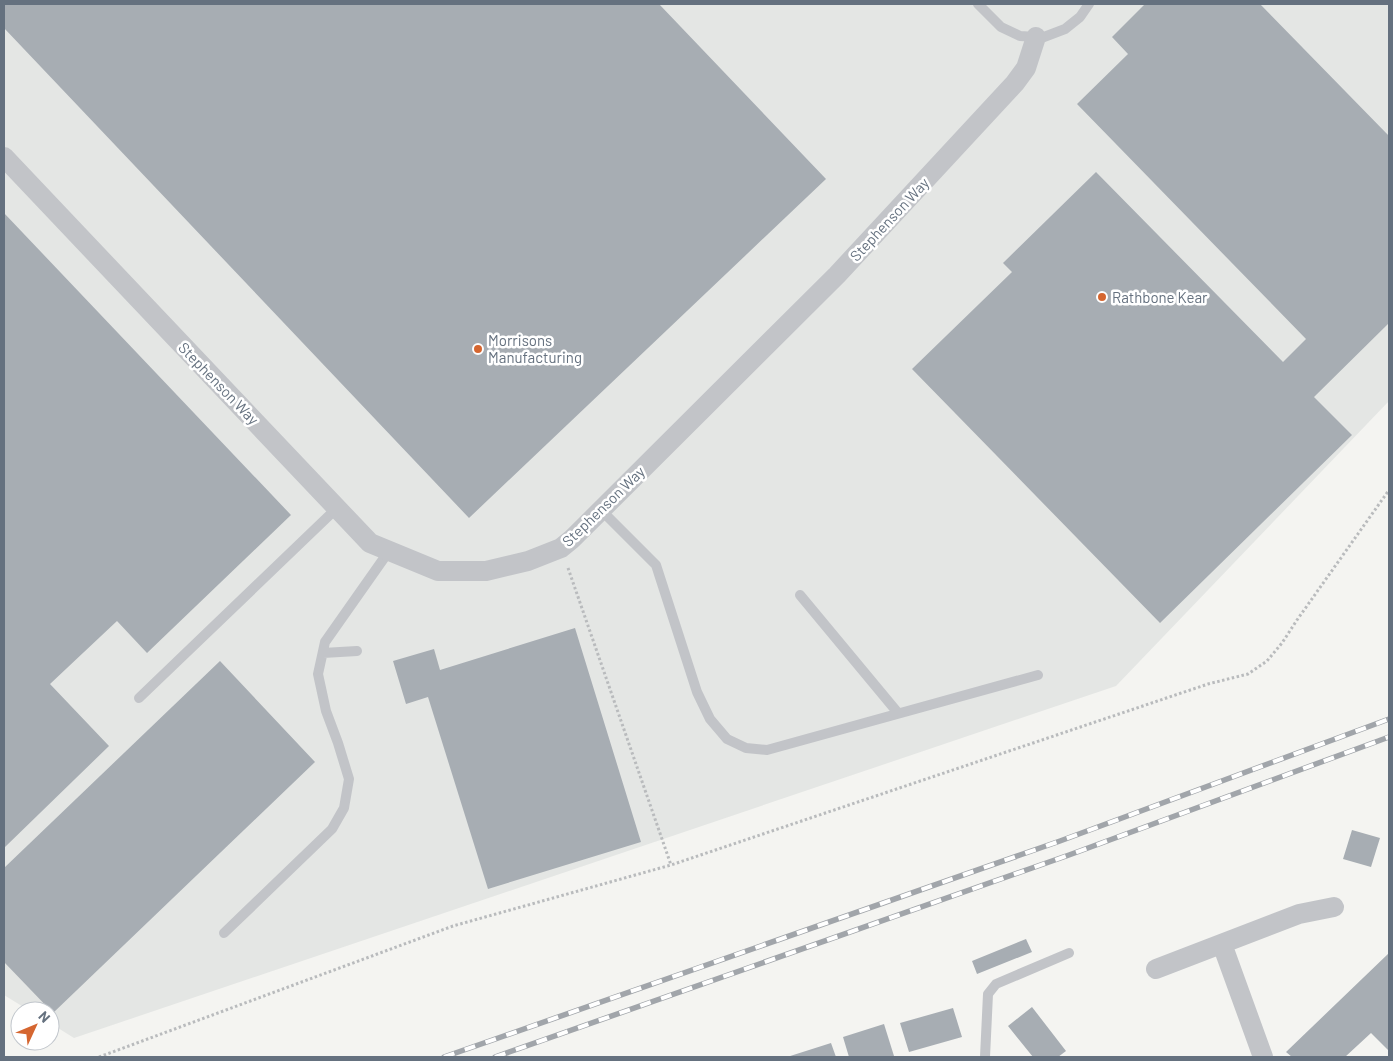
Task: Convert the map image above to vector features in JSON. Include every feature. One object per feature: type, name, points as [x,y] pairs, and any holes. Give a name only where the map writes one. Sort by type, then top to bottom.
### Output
[{"type":"street","name":"Stephenson Way","points":[[4,157],[370,543],[438,571],[486,571],[528,561],[562,548],[837,275],[1008,90],[1026,68],[1036,37]]},
{"type":"street","points":[[1156,969],[1299,914],[1334,907]]},
{"type":"street","points":[[1222,944],[1263,1057]]},
{"type":"lane","points":[[978,4],[1001,27],[1020,36],[1036,37],[1044,37],[1065,29],[1080,17],[1089,4]]},
{"type":"lane","points":[[138,698],[337,508]]},
{"type":"lane","points":[[601,510],[656,565],[697,692],[710,719],[727,739],[746,748],[767,750],[898,712],[1038,675]]},
{"type":"lane","points":[[224,932],[332,829],[344,808],[349,779],[326,711],[318,674],[325,642],[389,551]]},
{"type":"lane","points":[[800,596],[898,712]]},
{"type":"lane","points":[[323,653],[357,651]]},
{"type":"lane","points":[[985,1057],[988,994],[996,984],[1069,954]]},
{"type":"path","points":[[99,1057],[453,926],[671,865],[1208,684],[1248,674],[1267,661],[1282,643],[1389,490]]},
{"type":"path","points":[[562,548],[671,865]]},
{"type":"shaded area","points":[[4,4],[1389,4],[1389,401],[1116,686],[74,1038],[60,1029],[60,1001],[14,1001],[4,995]]},
{"type":"building","name":"Morrisons Manufacturing","points":[[4,4],[659,4],[826,179],[469,518],[4,28]]},
{"type":"building","name":"Rathbone Kear","points":[[1145,4],[1260,4],[1389,136],[1389,323],[1314,397],[1352,435],[1160,623],[912,369],[1012,272],[1003,263],[1096,172],[1283,362],[1306,339],[1077,104],[1128,54],[1112,37]]},
{"type":"building","points":[[4,213],[291,515],[147,653],[117,621],[50,684],[109,746],[4,848]]},
{"type":"building","points":[[575,628],[641,842],[488,889],[428,697],[406,704],[393,661],[434,649],[440,670]]},
{"type":"building","points":[[220,661],[315,762],[60,1006],[60,1001],[41,1001],[4,962],[4,868]]},
{"type":"building","points":[[1352,830],[1380,838],[1371,867],[1343,859]]},
{"type":"building","points":[[1026,939],[1032,952],[977,974],[972,961]]},
{"type":"building","points":[[1389,953],[1389,1051],[1371,1033],[1345,1057],[1292,1057],[1286,1052]]},
{"type":"building","points":[[1032,1007],[1066,1051],[1058,1057],[1033,1057],[1008,1026]]},
{"type":"building","points":[[953,1008],[962,1037],[909,1052],[900,1023]]},
{"type":"building","points":[[884,1024],[894,1056],[849,1057],[843,1037]]},
{"type":"building","points":[[831,1043],[836,1057],[787,1057]]},
{"type":"railway","points":[[444,1057],[1060,841],[1389,719]]},
{"type":"railway","points":[[495,1057],[1069,855],[1389,737]]},
{"type":"place","name":"Rathbone Kear","points":[[1102,297]]},
{"type":"place","name":"Morrisons Manufacturing","points":[[478,349]]}]
